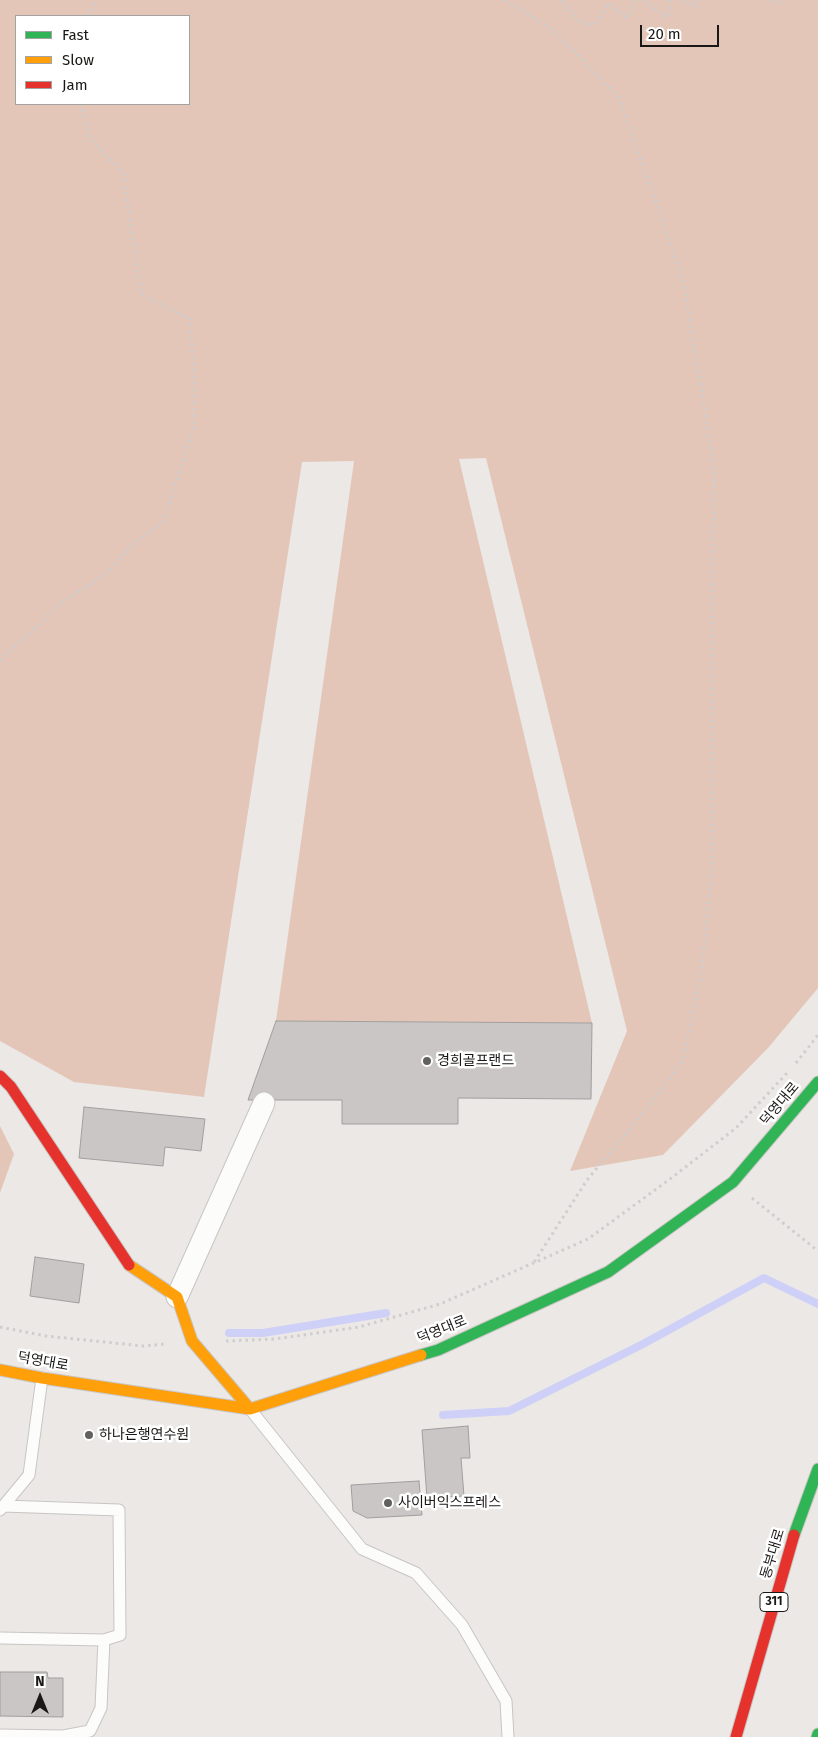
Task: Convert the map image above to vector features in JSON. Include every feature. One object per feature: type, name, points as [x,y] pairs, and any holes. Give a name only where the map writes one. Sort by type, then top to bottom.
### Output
[{"type":"main road","points":[[0,1076],[11,1087],[128,1265],[177,1297],[192,1342],[250,1409]]},
{"type":"main road","name":"덕영대로","points":[[0,1370],[250,1409],[438,1350],[608,1272],[733,1182],[818,1082]]},
{"type":"main road","name":"동부대로","points":[[736,1737],[789,1548],[818,1469]]},
{"type":"street","points":[[177,1297],[264,1103]]},
{"type":"lane","points":[[2,1508],[29,1474],[42,1378]]},
{"type":"lane","points":[[250,1409],[362,1549],[416,1573],[462,1625],[506,1701],[508,1737]]},
{"type":"lane","points":[[0,1638],[104,1640],[120,1635],[120,1510],[2,1508]]},
{"type":"lane","points":[[0,1735],[63,1736],[90,1731],[101,1708],[104,1640]]},
{"type":"path","points":[[89,15],[97,0]]},
{"type":"path","points":[[507,0],[552,29],[618,96],[684,285],[714,465],[711,783],[713,837],[702,968],[683,1060],[647,1108],[587,1180],[534,1264]]},
{"type":"path","points":[[561,0],[580,22],[595,25],[608,3],[627,18],[635,0]]},
{"type":"path","points":[[644,0],[668,18],[671,0]]},
{"type":"path","points":[[682,0],[696,7],[697,0]]},
{"type":"path","points":[[772,0],[781,2],[783,0]]},
{"type":"path","points":[[0,661],[60,604],[106,574],[133,544],[163,522],[194,430],[195,386],[190,319],[141,294],[123,173],[90,139],[82,105]]},
{"type":"path","points":[[796,1064],[818,1035]]},
{"type":"path","points":[[0,1327],[46,1336],[143,1346],[275,1339],[359,1327],[440,1304],[588,1239],[736,1128],[789,1071]]},
{"type":"path","points":[[733,1182],[818,1251]]},
{"type":"shaded area","points":[[0,0],[818,0],[818,988],[768,1048],[663,1155],[570,1171],[627,1031],[486,458],[459,459],[592,1023],[276,1021],[354,461],[302,462],[204,1097],[74,1082],[0,1041]]},
{"type":"shaded area","points":[[0,1126],[14,1154],[0,1193]]},
{"type":"building","name":"경희골프랜드","points":[[276,1021],[592,1023],[591,1099],[458,1098],[458,1124],[342,1124],[342,1100],[248,1100]]},
{"type":"building","points":[[84,1107],[205,1119],[201,1151],[165,1147],[163,1166],[79,1158]]},
{"type":"building","points":[[35,1257],[84,1264],[79,1303],[30,1296]]},
{"type":"building","points":[[468,1426],[470,1458],[461,1458],[464,1496],[427,1498],[422,1430]]},
{"type":"building","points":[[419,1481],[422,1515],[367,1518],[353,1511],[351,1485]]},
{"type":"building","points":[[0,1672],[47,1672],[48,1678],[63,1678],[63,1717],[0,1716]]},
{"type":"waterway","points":[[443,1415],[509,1411],[643,1344],[764,1278],[818,1304]]},
{"type":"waterway","points":[[229,1333],[263,1333],[386,1313]]},
{"type":"traffic: fast","points":[[421,1355],[438,1350],[608,1272],[733,1182],[818,1082]]},
{"type":"traffic: fast","points":[[794,1535],[818,1469]]},
{"type":"traffic: slow","points":[[129,1265],[177,1297],[192,1341],[250,1409]]},
{"type":"traffic: slow","points":[[0,1370],[250,1409],[421,1355]]},
{"type":"traffic: jam","points":[[0,1076],[11,1087],[129,1265]]},
{"type":"traffic: jam","points":[[736,1737],[794,1535]]},
{"type":"place","name":"경희골프랜드","points":[[427,1061]]},
{"type":"place","name":"하나은행연수원","points":[[89,1435]]},
{"type":"place","name":"사이버익스프레스","points":[[388,1503]]}]
